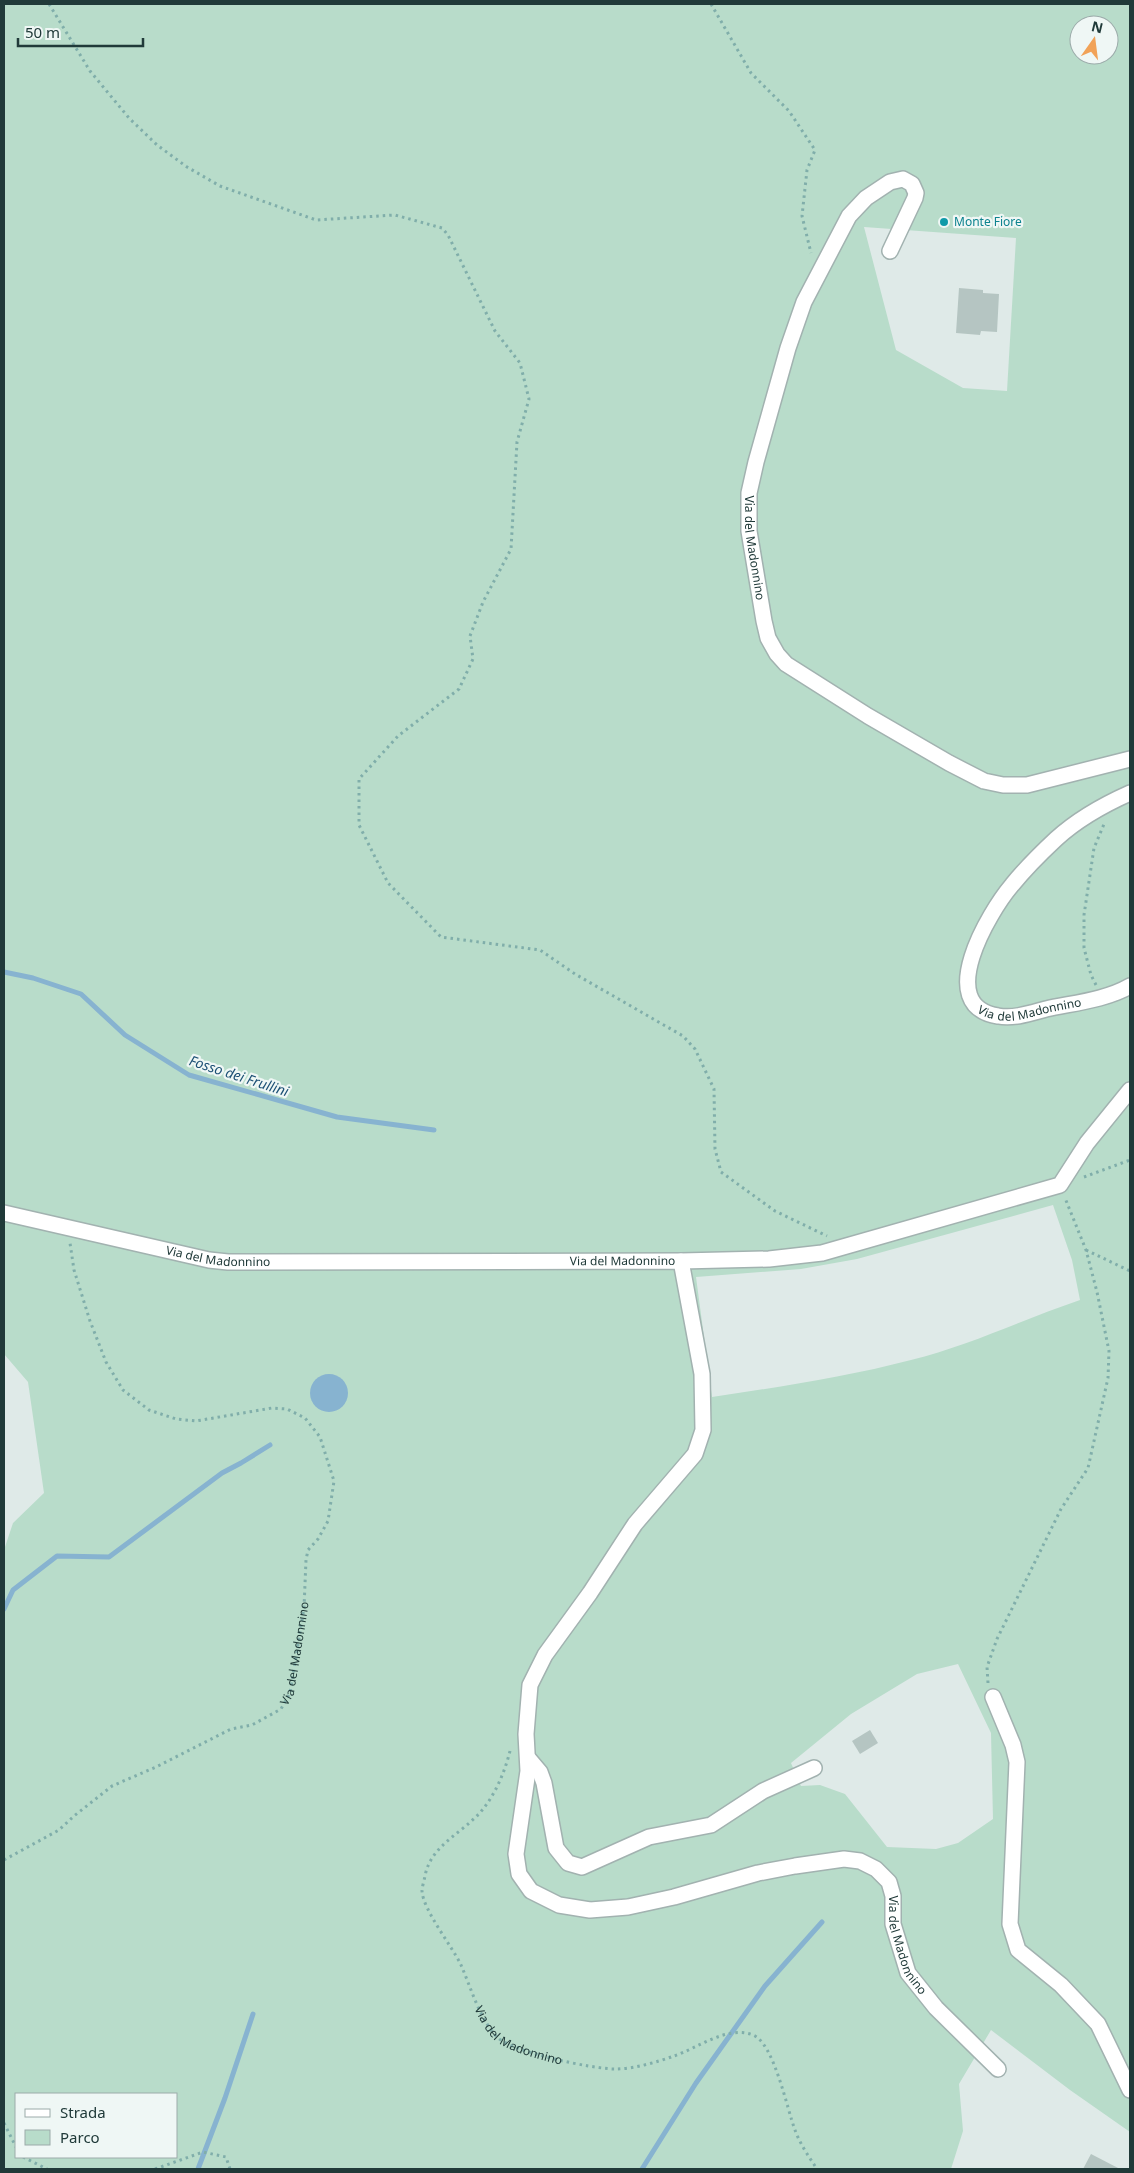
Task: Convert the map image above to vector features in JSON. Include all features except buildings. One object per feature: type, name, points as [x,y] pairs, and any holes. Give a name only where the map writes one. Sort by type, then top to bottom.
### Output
[{"type":"street","name":"Via del Madonnino","points":[[890,251],[916,193],[912,184],[903,179],[890,182],[855,208],[817,276],[804,302],[790,342],[758,454],[749,493],[749,531],[764,621],[772,647],[786,664],[868,716],[949,764],[984,781],[1003,785],[1026,785],[1130,759]]},
{"type":"street","name":"Via del Madonnino","points":[[1130,793],[1073,824],[1011,886],[984,932],[967,976],[970,999],[976,1007],[998,1016],[1025,1014],[1103,996],[1130,986]]},
{"type":"street","points":[[681,1261],[768,1259],[822,1253],[1060,1185],[1087,1143],[1130,1090]]},
{"type":"street","name":"Via del Madonnino","points":[[4,1213],[209,1260],[228,1262],[681,1261],[702,1374],[703,1419],[699,1444],[687,1465],[664,1488],[635,1524],[590,1592],[545,1654],[530,1685],[526,1734],[528,1759],[516,1854],[519,1874],[531,1891],[559,1905],[590,1910],[628,1907],[758,1873],[844,1859],[860,1861],[876,1868],[889,1882],[893,1896],[894,1924],[908,1973],[936,2008],[998,2069]]},
{"type":"street","points":[[993,1697],[1013,1745],[1017,1762],[1010,1924],[1012,1936],[1018,1950],[1061,1985],[1098,2024],[1130,2090]]},
{"type":"street","points":[[528,1759],[540,1772],[544,1783],[556,1848],[568,1863],[582,1867],[649,1837],[711,1824],[763,1791],[814,1768]]},
{"type":"path","points":[[49,4],[90,71],[129,118],[157,145],[187,167],[220,186],[316,220],[396,215],[442,228],[448,235],[495,330],[520,363],[529,399],[517,442],[511,549],[482,602],[470,636],[473,659],[460,689],[398,736],[359,779],[359,825],[388,884],[442,937],[540,950],[575,974],[683,1036],[695,1049],[714,1089],[715,1149],[721,1172],[775,1211],[845,1246]]},
{"type":"path","points":[[711,4],[751,73],[789,111],[815,150],[807,170],[802,216],[817,276]]},
{"type":"path","points":[[1103,996],[1091,975],[1084,948],[1084,915],[1094,848],[1114,800]]},
{"type":"path","points":[[993,1697],[988,1682],[987,1667],[997,1638],[1061,1509],[1088,1468],[1108,1378],[1108,1351],[1097,1292],[1086,1250],[1060,1185],[1130,1160]]},
{"type":"path","name":"Via del Madonnino","points":[[4,1860],[59,1830],[112,1786],[156,1768],[230,1730],[252,1724],[282,1709],[290,1693],[304,1608],[308,1550],[318,1539],[328,1521],[334,1480],[320,1437],[305,1418],[286,1409],[272,1408],[196,1421],[176,1419],[149,1410],[123,1390],[106,1362],[90,1321],[74,1270],[68,1228]]},
{"type":"path","points":[[1086,1250],[1130,1271]]},
{"type":"path","name":"Via del Madonnino","points":[[512,1746],[504,1772],[483,1809],[432,1857],[425,1875],[422,1892],[426,1905],[456,1954],[481,2012],[497,2037],[509,2045],[541,2056],[616,2069],[675,2056],[705,2042],[737,2033],[753,2035],[764,2042],[795,2131],[817,2169]]},
{"type":"path","points":[[4,2124],[15,2145]]},
{"type":"path","points":[[155,2169],[203,2152],[226,2157],[230,2169]]},
{"type":"path","points":[[25,2158],[47,2169]]},
{"type":"green space","points":[[4,4],[1130,4],[1130,2132],[1070,2090],[991,2030],[959,2084],[963,2131],[951,2169],[4,2169],[4,1550],[13,1523],[44,1493],[28,1382],[4,1354]],"holes":[[[864,227],[1016,238],[1007,391],[963,388],[896,350]],[[1053,1205],[1072,1260],[1080,1300],[975,1340],[911,1360],[837,1377],[712,1397],[696,1277],[801,1269],[857,1259]],[[958,1664],[991,1733],[993,1819],[958,1843],[936,1849],[887,1847],[845,1794],[820,1785],[801,1786],[791,1763],[851,1714],[917,1674]]]},
{"type":"water","points":[[329,1374],[342,1380],[348,1393],[342,1406],[329,1412],[316,1406],[310,1393],[316,1380]]},
{"type":"waterway","name":"Fosso dei Frullini","points":[[4,972],[33,978],[81,994],[125,1035],[189,1075],[337,1117],[434,1130]]},
{"type":"waterway","points":[[4,1609],[13,1590],[57,1556],[109,1557],[222,1473],[270,1445]]},
{"type":"waterway","points":[[642,2169],[696,2083],[765,1986],[822,1922]]},
{"type":"waterway","points":[[198,2169],[225,2098],[253,2014]]},
{"type":"place","name":"Monte Fiore","points":[[944,222]]}]
